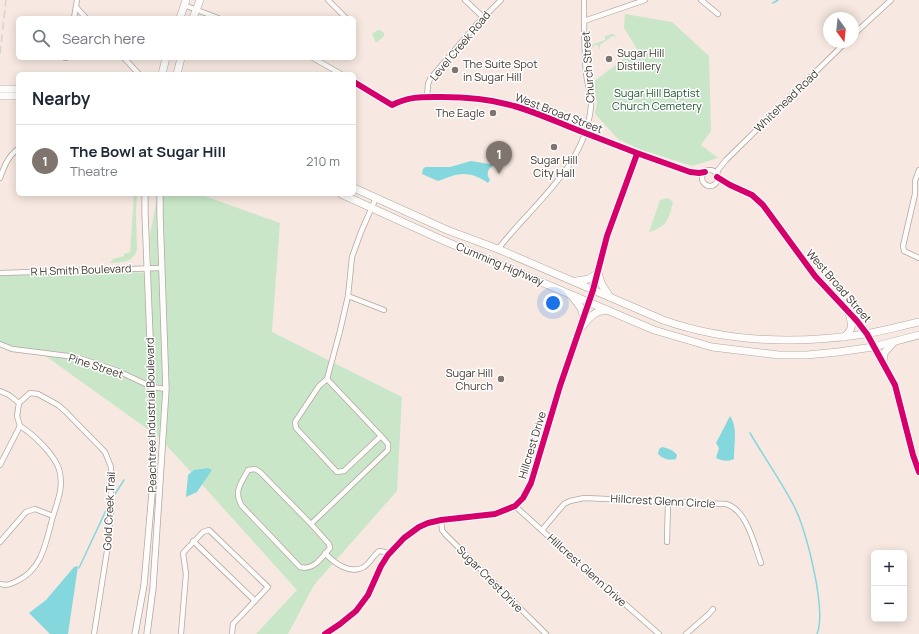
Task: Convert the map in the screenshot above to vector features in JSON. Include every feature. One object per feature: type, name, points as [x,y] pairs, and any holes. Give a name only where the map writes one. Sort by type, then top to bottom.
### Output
[{"type":"highway","points":[[194,16],[200,0]]},
{"type":"highway","points":[[181,16],[185,3]]},
{"type":"highway","points":[[160,72],[166,60]]},
{"type":"highway","points":[[163,72],[166,60]]},
{"type":"highway","points":[[178,72],[180,60]]},
{"type":"highway","points":[[0,89],[16,92]]},
{"type":"highway","points":[[0,96],[16,92]]},
{"type":"highway","name":"Cumming Highway","points":[[356,189],[447,230],[498,249],[682,327],[706,332],[775,341],[808,340],[866,334],[919,322]]},
{"type":"highway","name":"Cumming Highway","points":[[345,196],[440,239],[654,330],[712,347],[779,355],[807,355],[873,347],[919,335]]},
{"type":"highway","points":[[574,281],[589,279],[598,273],[602,285],[611,297]]},
{"type":"highway","points":[[569,293],[577,300],[584,318]]},
{"type":"highway","points":[[581,328],[594,313],[609,310]]},
{"type":"highway","points":[[844,336],[852,329],[849,313]]},
{"type":"highway","points":[[883,362],[884,353],[897,341]]},
{"type":"main road","name":"Peachtree Industrial Boulevard","points":[[135,634],[144,585],[153,487],[152,387],[145,196]]},
{"type":"main road","name":"Peachtree Industrial Boulevard","points":[[147,634],[154,580],[166,389],[161,268],[160,196]]},
{"type":"street","points":[[74,16],[76,0]]},
{"type":"street","points":[[328,0],[344,16]]},
{"type":"street","points":[[465,0],[483,17]]},
{"type":"street","name":"Level Creek Road","points":[[427,97],[430,79],[483,17],[501,0]]},
{"type":"street","name":"Church Street","points":[[498,249],[568,168],[585,134],[591,106],[591,96],[586,74],[584,0]]},
{"type":"street","points":[[584,21],[645,0]]},
{"type":"street","points":[[701,0],[718,14]]},
{"type":"street","points":[[859,30],[891,0]]},
{"type":"street","points":[[185,3],[196,10],[212,16]]},
{"type":"street","points":[[76,7],[84,16]]},
{"type":"street","name":"Whitehead Road","points":[[717,176],[718,170],[726,160],[840,48]]},
{"type":"street","points":[[126,60],[137,72]]},
{"type":"street","points":[[321,60],[338,72]]},
{"type":"street","name":"West Broad Street","points":[[356,86],[392,105],[409,98],[427,97],[493,101],[535,113],[637,154],[690,172],[708,172]]},
{"type":"street","points":[[0,178],[4,166],[13,152],[16,150]]},
{"type":"street","name":"Hillcrest Drive","points":[[516,506],[523,498],[531,483],[560,386],[593,290],[607,236],[637,154]]},
{"type":"street","name":"Whitehead Road","points":[[708,172],[726,160]]},
{"type":"street","points":[[919,170],[915,181],[917,195],[903,246],[904,251],[919,258]]},
{"type":"street","name":"West Broad Street","points":[[690,172],[703,181]]},
{"type":"street","points":[[708,172],[717,176],[717,182],[708,186],[703,181],[702,176],[708,172]]},
{"type":"street","name":"West Broad Street","points":[[717,176],[730,185],[752,195],[763,205],[815,276],[866,334],[895,385],[912,456],[919,472]]},
{"type":"street","name":"West Broad Street","points":[[713,185],[730,185]]},
{"type":"street","points":[[376,198],[352,257],[348,296],[327,379],[319,386],[295,422],[296,428],[337,472],[344,471],[381,436]]},
{"type":"street","name":"R H Smith Boulevard","points":[[0,273],[161,268]]},
{"type":"street","points":[[348,296],[384,310]]},
{"type":"street","name":"Pine Street","points":[[0,344],[12,349],[76,357],[118,372],[152,387],[166,389]]},
{"type":"street","points":[[311,524],[388,450],[388,444],[327,379]]},
{"type":"street","points":[[0,391],[9,395],[19,403],[17,416],[20,426],[28,432],[55,460],[59,469],[62,483],[45,546],[34,568],[26,576],[12,584],[0,584]]},
{"type":"street","name":"Gold Creek Trail","points":[[19,403],[30,393],[38,394],[58,405],[79,424],[105,452],[111,467],[111,511],[107,551],[94,634]]},
{"type":"street","points":[[0,465],[20,426]]},
{"type":"street","points":[[255,469],[260,472],[311,524],[329,544],[330,548],[312,566],[306,568],[300,567],[242,506],[238,498],[238,491],[248,470],[255,469]]},
{"type":"street","name":"Hillcrest Glenn Circle","points":[[542,530],[564,504],[584,498],[726,504],[733,506],[743,517],[761,563]]},
{"type":"street","points":[[667,542],[668,502]]},
{"type":"street","points":[[325,634],[351,615],[368,595],[381,566],[388,555],[404,538],[418,527],[441,520],[495,514],[516,506]]},
{"type":"street","name":"Hillcrest Glenn Drive","points":[[516,506],[659,634]]},
{"type":"street","points":[[0,542],[26,512],[40,510],[53,516]]},
{"type":"street","name":"Sugar Crest Drive","points":[[441,520],[442,530],[445,534],[546,634]]},
{"type":"street","points":[[181,634],[186,580],[183,554],[193,541],[203,532],[208,530],[268,587],[233,624],[232,634]]},
{"type":"street","points":[[193,541],[255,601]]},
{"type":"street","points":[[325,553],[331,560],[348,569],[356,570],[363,567],[378,551],[385,552],[388,555]]},
{"type":"street","points":[[686,634],[713,609]]},
{"type":"green space","name":"Sugar Hill Baptist Church Cemetery","points":[[625,14],[672,22],[709,56],[711,131],[701,145],[718,158],[692,166],[639,149],[618,139],[595,114],[597,103],[593,82],[637,49],[624,28]]},
{"type":"green space","points":[[378,30],[384,33],[384,36],[376,43],[372,34]]},
{"type":"green space","points":[[614,34],[616,38],[613,36],[600,45],[600,49],[598,45],[593,46],[592,49],[589,48],[588,44],[591,41],[591,45],[605,40],[605,36]]},
{"type":"green space","points":[[134,196],[137,196],[137,249],[135,254],[127,261],[110,263],[113,259],[124,256],[124,254],[130,252]]},
{"type":"green space","points":[[158,196],[205,196],[280,223],[272,332],[402,397],[397,491],[314,585],[288,634],[256,634],[297,590],[160,438],[44,355],[0,345],[0,274],[61,270],[151,273],[150,234]]},
{"type":"green space","points":[[668,198],[673,202],[666,222],[660,228],[649,232],[660,200]]},
{"type":"water","points":[[471,161],[489,164],[494,163],[495,165],[488,171],[490,180],[488,183],[479,177],[469,174],[454,175],[438,181],[422,174],[425,167],[450,167]]},
{"type":"water","points":[[730,416],[735,431],[734,459],[725,461],[716,458],[719,448],[716,443]]},
{"type":"water","points":[[662,447],[674,452],[677,455],[676,459],[669,460],[660,456],[658,454],[659,449]]},
{"type":"water","points":[[208,468],[212,470],[197,492],[186,497],[188,475],[194,470]]},
{"type":"water","points":[[78,566],[68,634],[50,634],[29,613],[46,600],[74,567]]},
{"type":"waterway","points":[[773,3],[778,0]]},
{"type":"waterway","points":[[750,433],[778,478],[799,517],[809,550],[817,589],[819,607],[817,634]]},
{"type":"waterway","points":[[113,497],[124,480]]},
{"type":"waterway","points":[[79,568],[109,504]]},
{"type":"railway","points":[[0,54],[6,0]]},
{"type":"cycle path","points":[[356,83],[392,105],[411,99],[429,97],[469,98],[505,104],[532,112],[690,172],[705,172]]},
{"type":"cycle path","points":[[325,634],[356,611],[368,595],[381,566],[388,555],[404,538],[419,527],[441,520],[495,514],[515,506],[523,498],[531,483],[560,386],[593,290],[607,236],[637,154]]},
{"type":"cycle path","points":[[717,177],[752,195],[763,205],[815,276],[857,321],[867,334],[895,385],[913,455],[919,472]]},
{"type":"place","name":"Sugar Hill Distillery","points":[[609,59]]},
{"type":"place","name":"The Suite Spot in Sugar Hill","points":[[455,70]]},
{"type":"place","name":"The Eagle","points":[[493,113]]},
{"type":"place","name":"Sugar Hill City Hall","points":[[554,147]]},
{"type":"place","name":"The Bowl at Sugar Hill","points":[[499,174]]},
{"type":"place","name":"Sugar Hill Church","points":[[501,379]]}]
